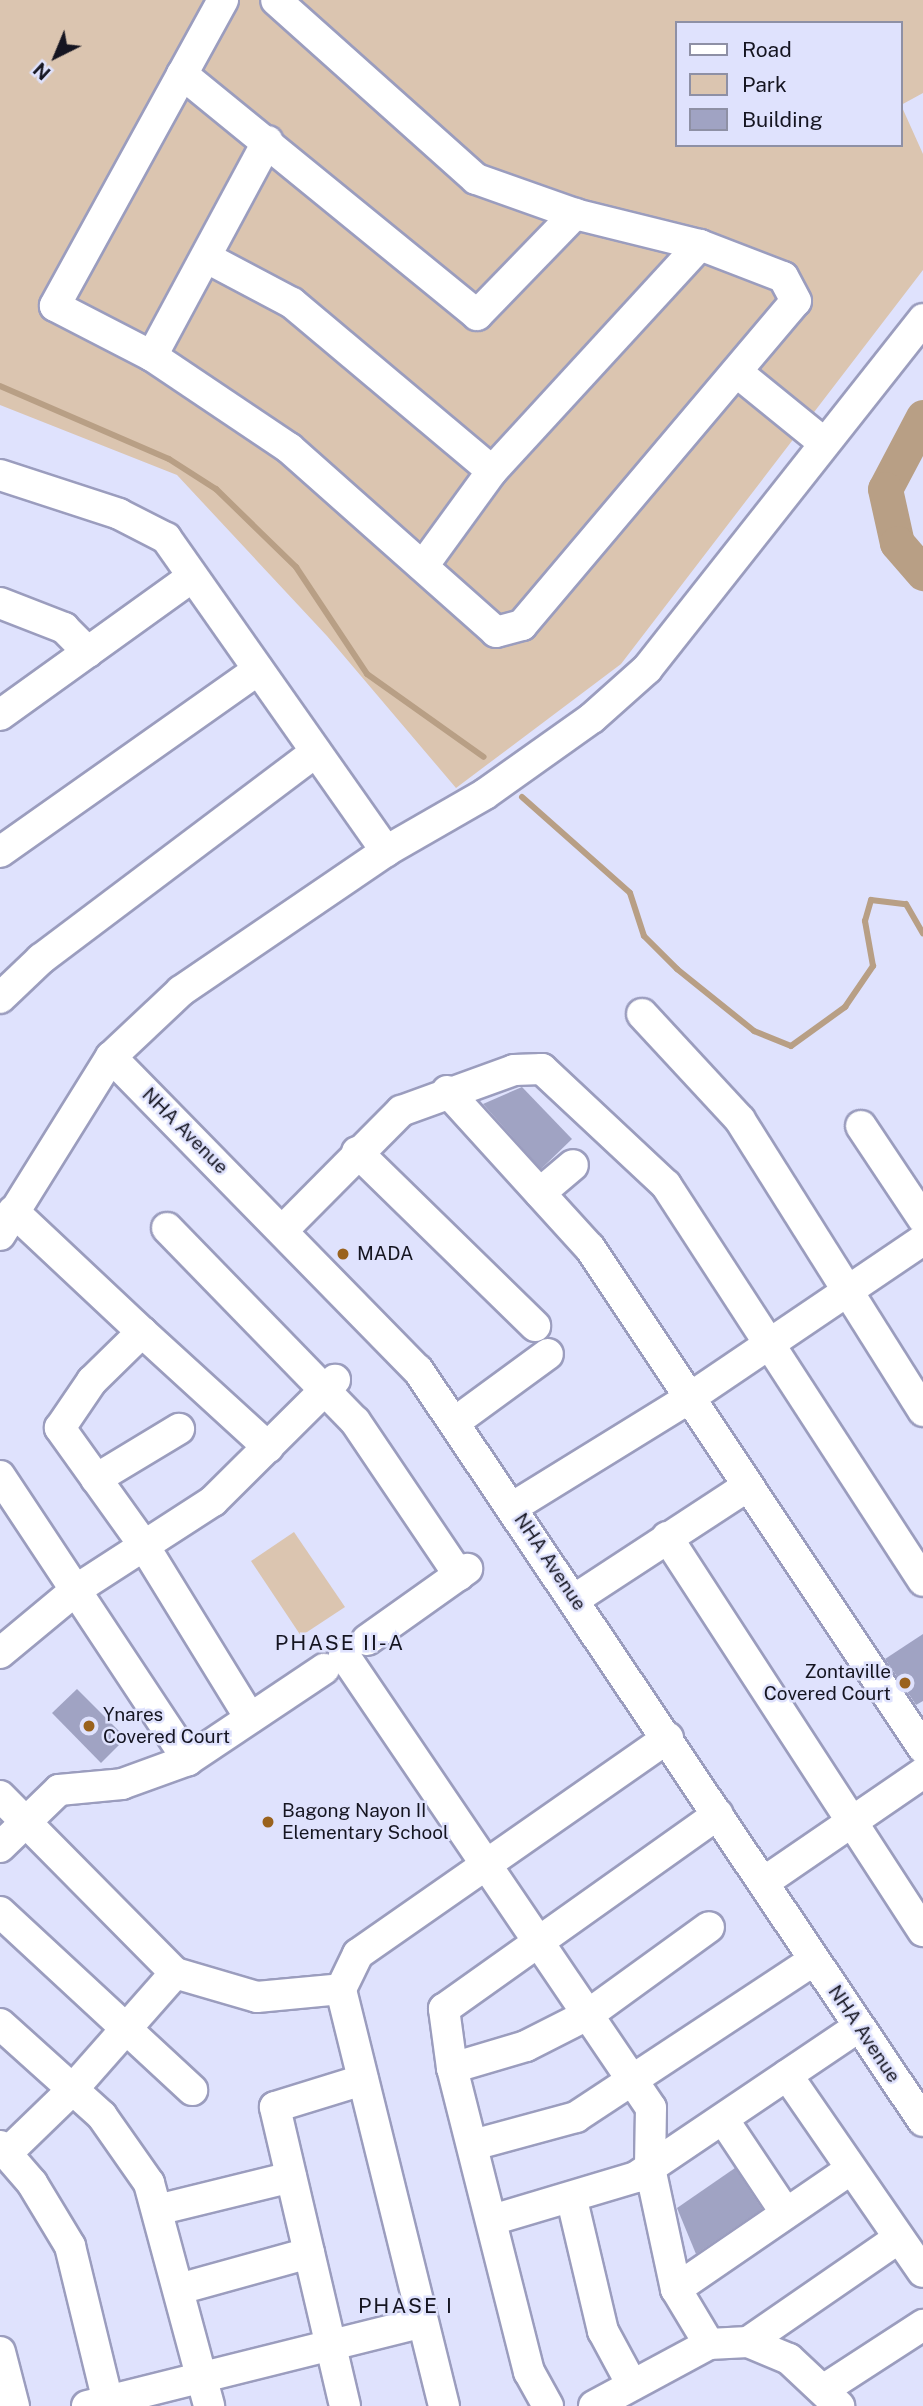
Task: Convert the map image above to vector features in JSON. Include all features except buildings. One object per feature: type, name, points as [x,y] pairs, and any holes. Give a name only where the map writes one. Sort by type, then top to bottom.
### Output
[{"type":"street","points":[[223,0],[55,306],[152,356],[289,448],[496,632],[522,625],[796,301],[783,278],[700,245],[575,214],[476,179],[276,0]]},
{"type":"street","points":[[182,74],[268,141],[477,315],[575,214]]},
{"type":"street","points":[[152,356],[209,258],[268,141]]},
{"type":"street","points":[[423,566],[492,471],[700,245]]},
{"type":"street","points":[[209,258],[292,303],[492,471]]},
{"type":"street","points":[[268,1447],[49,1246],[7,1223],[111,1057],[181,991],[386,851],[485,794],[592,718],[647,669],[823,442],[923,319]]},
{"type":"street","points":[[737,373],[823,442]]},
{"type":"street","points":[[0,475],[119,514],[166,538],[386,851]]},
{"type":"street","points":[[0,715],[192,577]]},
{"type":"street","points":[[0,603],[64,628],[88,652]]},
{"type":"street","points":[[0,852],[258,670]]},
{"type":"street","points":[[0,998],[41,959],[316,752]]},
{"type":"street","points":[[642,1014],[740,1120],[923,1411]]},
{"type":"street","name":"NHA Avenue","points":[[111,1057],[418,1370],[575,1599],[923,2121]]},
{"type":"street","points":[[283,1230],[357,1152],[401,1111],[447,1091],[514,1070],[542,1069],[666,1185],[765,1345],[923,1581]]},
{"type":"street","points":[[447,1091],[590,1248],[923,1752],[853,1823],[764,1882]]},
{"type":"street","points":[[861,1126],[923,1219]]},
{"type":"street","points":[[357,1152],[535,1326]]},
{"type":"street","points":[[540,1193],[573,1165]]},
{"type":"street","points":[[0,1847],[59,1790],[122,1784],[188,1760],[463,1572],[330,1385],[167,1228]]},
{"type":"street","points":[[513,1507],[688,1399],[923,1240]]},
{"type":"street","points":[[142,1332],[92,1381],[60,1428],[143,1544],[250,1718]]},
{"type":"street","points":[[455,1422],[548,1354]]},
{"type":"street","points":[[0,1653],[77,1590],[143,1544],[213,1501],[330,1385]]},
{"type":"street","points":[[96,1479],[179,1429]]},
{"type":"street","points":[[0,1476],[188,1760]]},
{"type":"street","points":[[575,1599],[746,1487]]},
{"type":"street","points":[[667,1537],[923,1931]]},
{"type":"street","points":[[345,1655],[484,1865],[589,2014],[655,2120],[650,2168],[676,2289],[709,2344]]},
{"type":"street","points":[[444,2406],[421,2323],[341,1989],[358,1954],[668,1738]]},
{"type":"street","points":[[0,1796],[22,1824],[175,1973],[257,1997],[341,1989]]},
{"type":"street","points":[[548,2406],[529,2372],[452,2068],[443,2016],[447,2003],[541,1946],[718,1814]]},
{"type":"street","points":[[0,1912],[192,2090]]},
{"type":"street","points":[[452,2068],[526,2046],[589,2014],[709,1927]]},
{"type":"street","points":[[473,2145],[576,2117],[631,2078],[814,1960]]},
{"type":"street","points":[[175,1973],[72,2090],[4,2149],[71,2246],[101,2404],[421,2323]]},
{"type":"street","points":[[0,2024],[72,2090],[128,2150],[157,2210],[209,2406]]},
{"type":"street","points":[[492,2220],[572,2200],[650,2168],[858,2026]]},
{"type":"street","points":[[787,2075],[923,2272]]},
{"type":"street","points":[[345,2406],[275,2107],[363,2080]]},
{"type":"street","points":[[723,2119],[785,2212]]},
{"type":"street","points":[[676,2289],[851,2169]]},
{"type":"street","points":[[157,2210],[291,2177]]},
{"type":"street","points":[[572,2200],[603,2331],[631,2383]]},
{"type":"street","points":[[748,2342],[899,2238]]},
{"type":"street","points":[[179,2289],[309,2253]]},
{"type":"street","points":[[594,2406],[631,2383],[709,2344],[748,2342],[789,2359],[832,2397],[923,2325]]},
{"type":"street","points":[[0,2353],[14,2406]]},
{"type":"green space","points":[[0,0],[923,0],[923,93],[902,104],[902,21],[674,21],[674,147],[902,147],[902,107],[923,154],[923,270],[621,664],[456,788],[327,636],[177,475],[0,405]]},
{"type":"green space","points":[[294,1532],[345,1607],[301,1636],[251,1561]]},
{"type":"waterway","points":[[0,386],[169,459],[216,489],[296,567],[367,674],[484,757]]},
{"type":"waterway","points":[[923,417],[885,489],[897,543],[923,573]]},
{"type":"waterway","points":[[522,797],[630,893],[644,936],[677,969],[754,1031],[791,1046],[845,1007],[873,966],[865,921],[871,900],[906,904],[923,933]]},
{"type":"place","name":"MADA","points":[[343,1254]]},
{"type":"place","name":"Zontaville Covered Court","points":[[905,1683]]},
{"type":"place","name":"Ynares Covered Court","points":[[89,1726]]},
{"type":"place","name":"Bagong Nayon II Elementary School","points":[[268,1822]]},
{"type":"district","name":"PHASE II-A","points":[[340,1643]]},
{"type":"district","name":"PHASE I","points":[[406,2306]]}]
